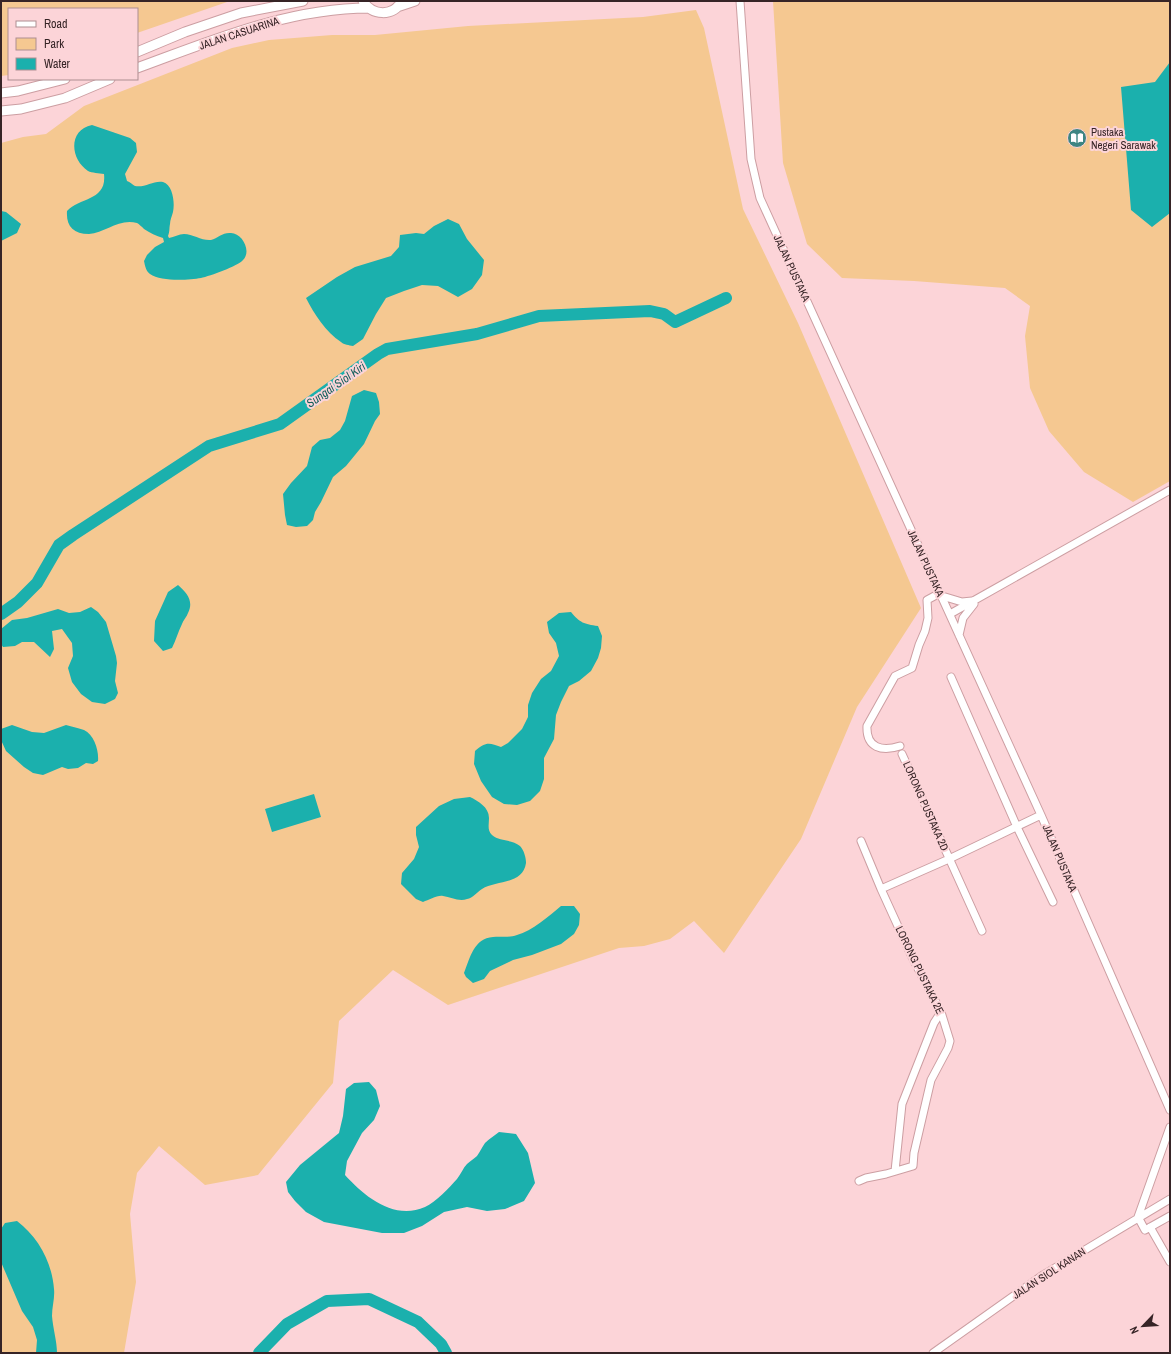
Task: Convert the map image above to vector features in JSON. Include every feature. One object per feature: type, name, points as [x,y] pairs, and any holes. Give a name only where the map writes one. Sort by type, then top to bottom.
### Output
[{"type":"main road","name":"JALAN CASUARINA","points":[[138,52],[185,32],[241,13],[303,1]]},
{"type":"main road","name":"JALAN CASUARINA","points":[[138,68],[275,20],[366,4],[380,13],[386,13],[399,4],[415,1]]},
{"type":"main road","points":[[1,93],[18,91],[61,80]]},
{"type":"main road","points":[[1,111],[21,109],[66,98],[108,80]]},
{"type":"street","name":"JALAN PUSTAKA","points":[[740,1],[751,159],[760,198],[1041,815],[1170,1110]]},
{"type":"street","points":[[950,614],[976,601],[1170,490]]},
{"type":"street","points":[[941,595],[962,602],[976,601]]},
{"type":"street","name":"LORONG PUSTAKA 2D","points":[[941,595],[927,600],[926,606],[928,618],[925,632],[919,645],[912,668],[895,676],[867,726],[867,735],[876,747],[901,750],[982,931]]},
{"type":"street","points":[[959,634],[963,618],[976,601]]},
{"type":"street","points":[[951,678],[1017,827],[1053,902]]},
{"type":"street","points":[[881,889],[949,859],[1041,815]]},
{"type":"street","name":"LORONG PUSTAKA 2E","points":[[861,841],[912,957],[941,1012],[950,1041],[948,1048],[931,1080],[914,1153],[913,1166],[895,1171]]},
{"type":"street","points":[[859,1181],[895,1171],[902,1104],[934,1023],[941,1012]]},
{"type":"street","points":[[1170,1127],[1138,1217],[1145,1230],[1170,1216]]},
{"type":"street","name":"JALAN SIOL KANAN","points":[[933,1353],[1043,1275],[1170,1199]]},
{"type":"street","points":[[1150,1227],[1170,1262]]},
{"type":"green space","points":[[1,1],[230,1],[138,33],[138,8],[8,8],[8,75],[1,76]]},
{"type":"green space","points":[[773,1],[1170,1],[1170,481],[1133,502],[1084,472],[1049,431],[1030,388],[1025,336],[1030,306],[1005,288],[914,281],[842,278],[807,244],[783,163]]},
{"type":"green space","points":[[696,10],[704,28],[743,209],[798,323],[921,608],[857,707],[801,839],[724,953],[694,921],[670,939],[644,946],[619,948],[448,1005],[393,970],[339,1021],[333,1083],[258,1175],[205,1185],[159,1146],[137,1173],[130,1214],[136,1282],[124,1353],[1,1353],[1,143],[23,137],[46,134],[84,106],[232,48],[269,40],[332,35],[375,35],[468,26],[643,17]]},
{"type":"water","points":[[1170,62],[1170,213],[1152,227],[1131,210],[1121,87],[1155,82]]},
{"type":"water","points":[[92,125],[130,138],[136,143],[137,152],[125,174],[127,181],[135,186],[163,182],[169,187],[174,204],[170,221],[169,238],[184,234],[211,240],[225,233],[235,234],[242,239],[246,248],[246,256],[243,260],[230,268],[201,278],[182,280],[155,277],[149,273],[144,261],[147,255],[155,247],[164,242],[163,238],[149,232],[137,223],[124,222],[89,234],[83,234],[75,231],[69,225],[67,211],[72,206],[97,194],[104,183],[104,174],[88,171],[82,166],[75,152],[75,139],[84,128]]},
{"type":"water","points":[[1,211],[6,212],[21,224],[17,233],[1,241]]},
{"type":"water","points":[[448,219],[459,224],[467,239],[484,260],[482,275],[472,289],[458,297],[438,286],[422,285],[386,298],[363,339],[353,346],[342,343],[325,328],[306,298],[355,267],[391,256],[399,247],[400,235],[416,233],[424,234],[434,226]]},
{"type":"water","points":[[364,390],[376,393],[379,402],[380,414],[364,444],[346,466],[333,477],[315,512],[313,520],[307,526],[296,527],[287,525],[283,494],[307,466],[312,447],[320,440],[330,438],[340,430],[345,421],[352,396]]},
{"type":"water","points":[[178,585],[189,598],[190,609],[172,648],[163,651],[154,641],[155,621],[168,592]]},
{"type":"water","points":[[91,607],[98,612],[106,622],[116,656],[117,663],[115,681],[118,693],[115,699],[105,704],[92,702],[81,694],[72,682],[68,668],[73,656],[72,643],[62,629],[52,631],[54,649],[50,657],[34,642],[22,642],[15,646],[3,647],[1,644],[1,629],[12,620],[27,618],[58,609],[69,613],[80,612]]},
{"type":"water","points":[[571,612],[577,619],[589,625],[598,626],[602,636],[598,658],[591,671],[579,681],[569,686],[561,702],[556,715],[554,739],[544,758],[544,779],[540,791],[530,801],[517,805],[504,804],[492,797],[481,781],[474,764],[475,751],[484,744],[493,744],[501,747],[508,743],[522,729],[528,717],[528,705],[532,693],[541,679],[551,671],[559,656],[556,643],[549,633],[547,622],[559,613]]},
{"type":"water","points":[[12,725],[32,732],[44,733],[66,725],[84,730],[91,735],[95,743],[98,752],[98,761],[93,764],[86,763],[78,768],[68,769],[62,767],[43,775],[33,773],[6,751],[1,740],[1,729]]},
{"type":"water","points":[[314,794],[321,817],[272,832],[265,809]]},
{"type":"water","points":[[470,797],[480,803],[489,814],[489,829],[492,835],[520,846],[526,861],[524,870],[514,879],[488,886],[464,900],[441,896],[423,902],[416,899],[401,884],[402,873],[414,859],[419,847],[416,827],[439,806],[454,799]]},
{"type":"water","points":[[561,906],[574,906],[580,914],[579,925],[574,934],[561,944],[532,955],[513,960],[490,971],[484,979],[473,983],[466,977],[464,973],[471,955],[481,941],[487,938],[514,936],[523,933],[540,923]]},
{"type":"water","points":[[369,1082],[376,1090],[380,1106],[374,1120],[362,1133],[347,1161],[345,1175],[370,1198],[391,1209],[402,1211],[413,1211],[425,1207],[434,1202],[457,1179],[464,1167],[477,1156],[485,1143],[499,1132],[516,1134],[528,1153],[535,1183],[524,1201],[505,1209],[487,1211],[467,1207],[444,1212],[422,1226],[404,1233],[382,1233],[324,1222],[306,1212],[288,1192],[286,1182],[300,1165],[339,1133],[343,1116],[346,1089],[354,1083]]},
{"type":"water","points":[[17,1221],[25,1227],[37,1242],[43,1251],[50,1269],[54,1289],[52,1316],[57,1353],[36,1353],[37,1340],[33,1327],[22,1311],[1,1262],[1,1229],[5,1223]]},
{"type":"waterway","name":"Sungai Siol Kiri","points":[[1,614],[18,602],[37,583],[59,545],[73,535],[209,446],[280,424],[387,349],[477,334],[539,316],[650,311],[664,314],[675,322],[726,298]]},
{"type":"waterway","points":[[259,1353],[287,1324],[327,1301],[369,1299],[418,1322],[441,1344],[446,1353]]},
{"type":"place","name":"Pustaka Negeri Sarawak","points":[[1077,138]]}]
